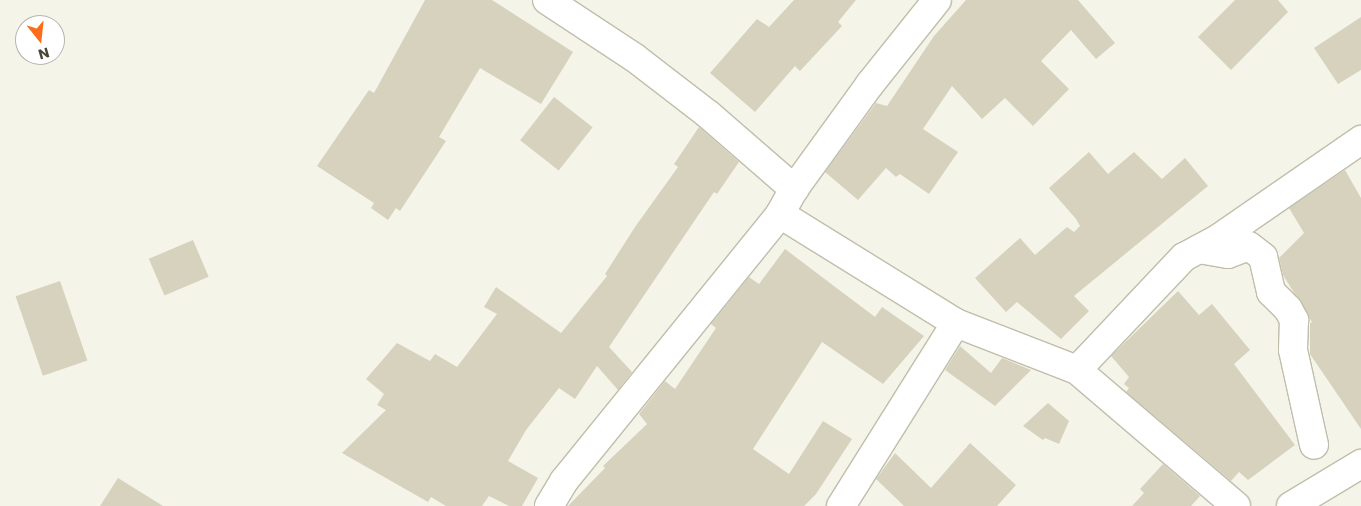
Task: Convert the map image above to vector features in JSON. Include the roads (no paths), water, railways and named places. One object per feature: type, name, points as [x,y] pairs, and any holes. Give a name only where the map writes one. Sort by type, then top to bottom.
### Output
[{"type":"street","points":[[547,0],[635,58],[702,110],[794,189]]},
{"type":"street","points":[[549,506],[564,481],[780,214],[794,189],[870,84],[937,0]]},
{"type":"street","points":[[1077,370],[1184,257],[1199,249],[1361,140]]},
{"type":"street","points":[[780,214],[956,323],[1077,370],[1236,506]]},
{"type":"street","points":[[1199,249],[1228,254],[1249,246],[1263,257],[1271,292],[1288,309],[1294,320],[1293,350],[1314,444]]},
{"type":"street","points":[[841,506],[956,323]]},
{"type":"street","points":[[1291,506],[1361,464]]}]
